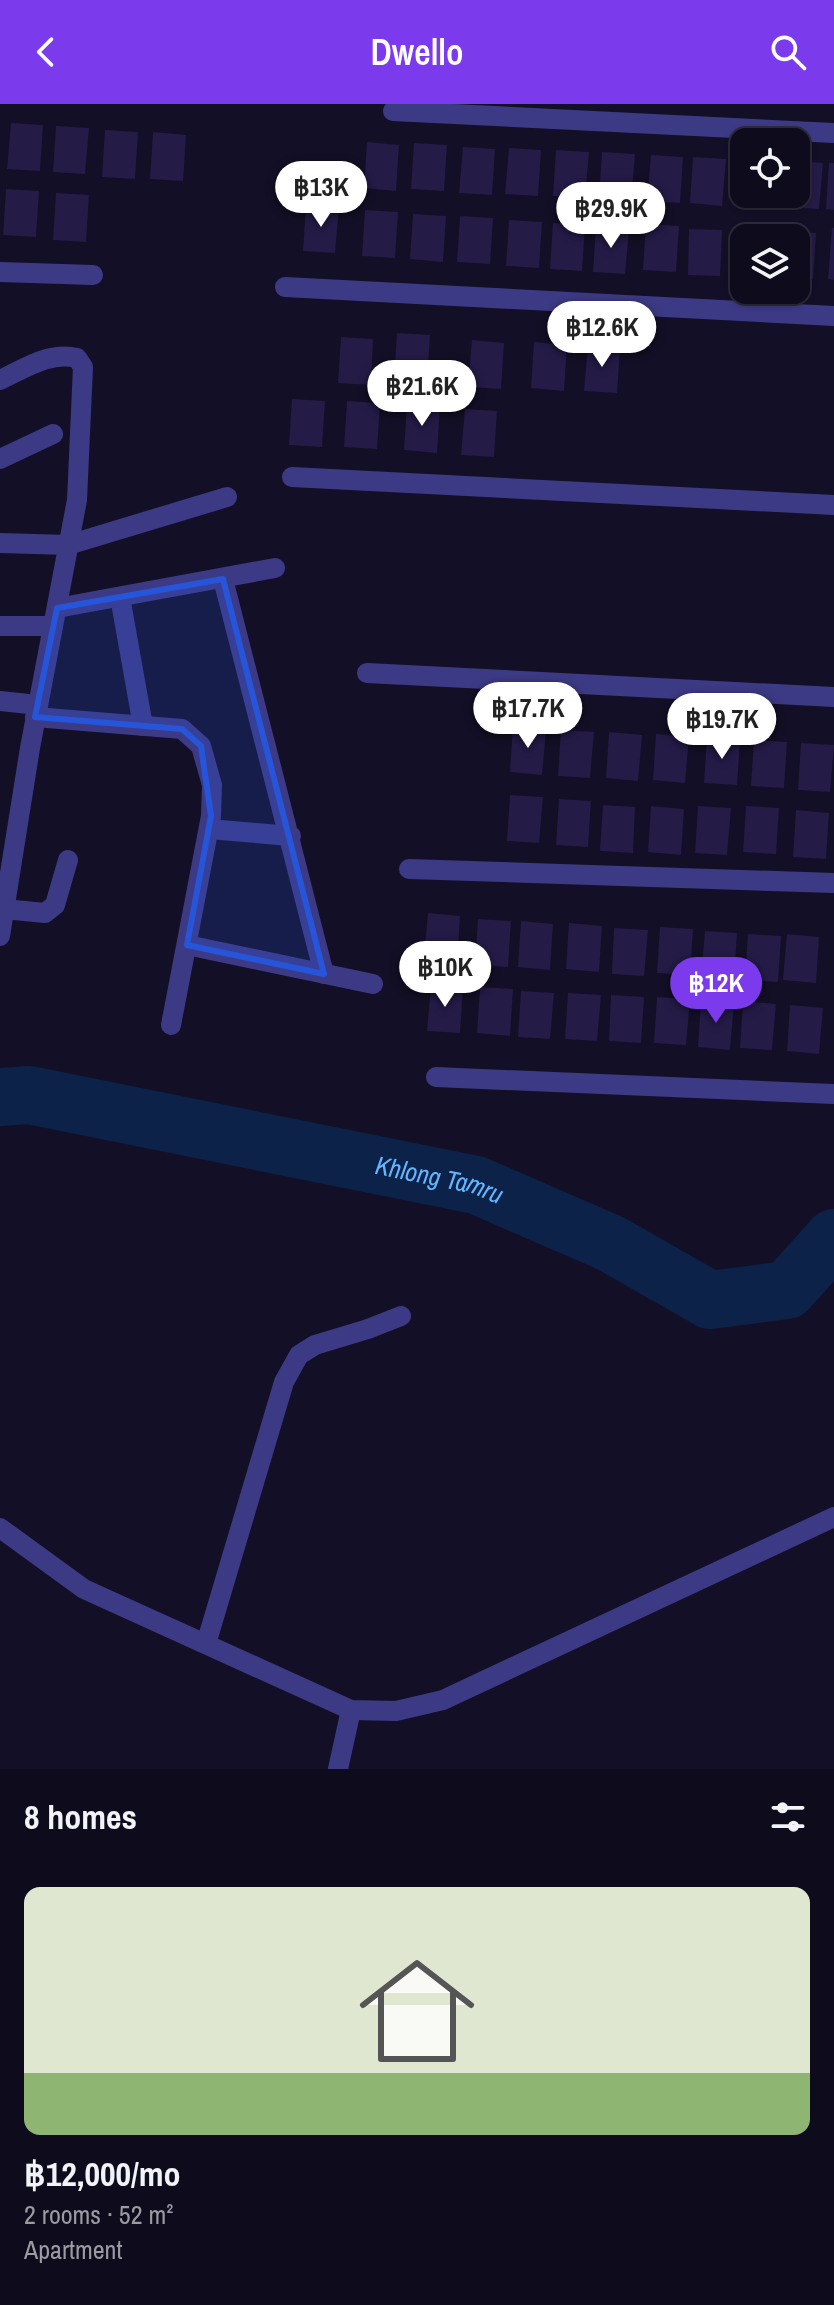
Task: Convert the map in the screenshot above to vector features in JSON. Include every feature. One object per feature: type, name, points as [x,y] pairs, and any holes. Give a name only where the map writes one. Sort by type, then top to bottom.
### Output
[{"type":"street","points":[[393,111],[834,133]]},
{"type":"street","points":[[0,272],[93,275]]},
{"type":"street","points":[[285,287],[834,316]]},
{"type":"street","points":[[0,380],[49,357],[64,354],[77,358],[83,367],[77,500],[36,711],[0,936]]},
{"type":"street","points":[[0,459],[53,434]]},
{"type":"street","points":[[292,477],[834,505]]},
{"type":"street","points":[[0,543],[68,545],[227,497]]},
{"type":"street","points":[[0,626],[55,617],[120,597],[275,568]]},
{"type":"street","points":[[223,579],[324,974]]},
{"type":"street","points":[[120,597],[143,726]]},
{"type":"street","points":[[367,673],[834,697]]},
{"type":"street","points":[[0,701],[36,711],[182,729],[201,746],[212,785],[209,829],[171,1025]]},
{"type":"street","points":[[209,829],[291,836]]},
{"type":"street","points":[[4,909],[45,913],[55,905],[68,860]]},
{"type":"street","points":[[409,869],[834,883]]},
{"type":"street","points":[[187,945],[373,984]]},
{"type":"street","points":[[436,1077],[834,1094]]},
{"type":"street","points":[[206,1644],[284,1382],[299,1355],[315,1345],[401,1316]]},
{"type":"street","points":[[0,1528],[84,1589],[351,1710],[396,1711],[443,1700],[834,1517]]},
{"type":"street","points":[[338,1769],[351,1710]]},
{"type":"highlighted area","points":[[223,579],[324,974],[187,945],[211,816],[201,746],[182,729],[35,717],[57,608]]},
{"type":"building","points":[[11,123],[43,125],[40,171],[7,169]]},
{"type":"building","points":[[56,126],[89,128],[85,174],[53,172]]},
{"type":"building","points":[[105,130],[138,132],[135,179],[102,177]]},
{"type":"building","points":[[153,132],[186,135],[183,181],[150,179]]},
{"type":"building","points":[[367,142],[399,145],[396,191],[364,188]]},
{"type":"building","points":[[414,143],[447,145],[444,191],[411,189]]},
{"type":"building","points":[[463,147],[495,149],[492,195],[459,193]]},
{"type":"building","points":[[509,148],[541,150],[538,196],[505,194]]},
{"type":"building","points":[[556,150],[589,152],[585,198],[553,196]]},
{"type":"building","points":[[602,152],[635,154],[631,200],[599,198]]},
{"type":"building","points":[[651,155],[683,157],[680,203],[647,201]]},
{"type":"building","points":[[693,157],[726,159],[722,206],[690,203]]},
{"type":"building","points":[[810,162],[823,163],[819,209],[803,208],[810,208]]},
{"type":"building","points":[[829,163],[834,163],[834,210],[826,209]]},
{"type":"building","points":[[6,189],[39,191],[36,237],[3,235]]},
{"type":"building","points":[[56,193],[89,195],[86,242],[53,240]]},
{"type":"building","points":[[306,205],[339,207],[335,253],[303,251]]},
{"type":"building","points":[[365,210],[398,212],[395,258],[362,256]]},
{"type":"building","points":[[413,214],[446,216],[443,262],[410,259]]},
{"type":"building","points":[[460,216],[493,218],[490,264],[457,262]]},
{"type":"building","points":[[509,220],[542,222],[539,268],[506,266]]},
{"type":"building","points":[[553,223],[585,225],[582,271],[550,269]]},
{"type":"building","points":[[646,224],[679,226],[676,272],[643,270]]},
{"type":"building","points":[[596,225],[629,228],[625,274],[593,272]]},
{"type":"building","points":[[834,228],[834,280],[828,279]]},
{"type":"building","points":[[689,229],[722,230],[720,276],[688,275]]},
{"type":"building","points":[[810,233],[816,233],[813,279],[810,279]]},
{"type":"building","points":[[397,333],[430,335],[427,382],[394,379]]},
{"type":"building","points":[[341,337],[373,339],[371,385],[338,383]]},
{"type":"building","points":[[472,340],[504,343],[501,389],[468,387]]},
{"type":"building","points":[[534,342],[567,345],[564,391],[531,388]]},
{"type":"building","points":[[588,345],[620,347],[617,393],[584,391]]},
{"type":"building","points":[[292,399],[325,401],[322,447],[289,445]]},
{"type":"building","points":[[347,401],[380,403],[377,449],[344,447]]},
{"type":"building","points":[[407,404],[440,407],[437,453],[404,450]]},
{"type":"building","points":[[465,409],[497,411],[494,457],[461,455]]},
{"type":"building","points":[[513,726],[546,729],[542,775],[510,772]]},
{"type":"building","points":[[561,730],[594,732],[590,778],[558,776]]},
{"type":"building","points":[[609,732],[642,735],[638,781],[606,778]]},
{"type":"building","points":[[656,734],[689,737],[685,783],[653,780]]},
{"type":"building","points":[[707,737],[740,739],[737,785],[704,783]]},
{"type":"building","points":[[754,740],[787,742],[784,788],[751,786]]},
{"type":"building","points":[[801,743],[834,745],[830,792],[798,790]]},
{"type":"building","points":[[510,795],[543,797],[539,843],[507,841]]},
{"type":"building","points":[[559,799],[591,801],[588,847],[556,845]]},
{"type":"building","points":[[603,805],[635,807],[633,853],[600,851]]},
{"type":"building","points":[[651,806],[684,809],[681,855],[648,852]]},
{"type":"building","points":[[698,806],[731,808],[727,855],[695,853]]},
{"type":"building","points":[[746,806],[779,808],[776,854],[743,852]]},
{"type":"building","points":[[796,810],[829,813],[826,859],[793,857]]},
{"type":"building","points":[[428,913],[460,916],[457,962],[424,959]]},
{"type":"building","points":[[478,919],[511,921],[508,967],[475,965]]},
{"type":"building","points":[[521,921],[553,924],[550,970],[518,967]]},
{"type":"building","points":[[569,923],[602,926],[599,972],[566,969]]},
{"type":"building","points":[[660,927],[693,929],[690,975],[657,973]]},
{"type":"building","points":[[614,928],[648,930],[644,976],[612,974]]},
{"type":"building","points":[[705,931],[737,933],[734,980],[701,977]]},
{"type":"building","points":[[748,934],[781,936],[778,982],[745,980]]},
{"type":"building","points":[[787,934],[819,937],[816,983],[783,980]]},
{"type":"building","points":[[431,985],[463,987],[460,1033],[427,1031]]},
{"type":"building","points":[[480,987],[513,989],[510,1036],[477,1033]]},
{"type":"building","points":[[521,991],[554,993],[550,1039],[518,1037]]},
{"type":"building","points":[[568,993],[601,995],[597,1041],[565,1039]]},
{"type":"building","points":[[611,995],[644,997],[641,1043],[609,1041]]},
{"type":"building","points":[[657,997],[690,999],[686,1045],[654,1043]]},
{"type":"building","points":[[701,1001],[734,1004],[730,1050],[698,1047]]},
{"type":"building","points":[[743,1001],[776,1004],[772,1050],[740,1048]]},
{"type":"building","points":[[790,1005],[823,1008],[819,1054],[787,1051]]},
{"type":"waterway","name":"Khlong Tamru","points":[[0,1097],[29,1095],[476,1185],[610,1243],[710,1300],[787,1290],[834,1238]]}]
